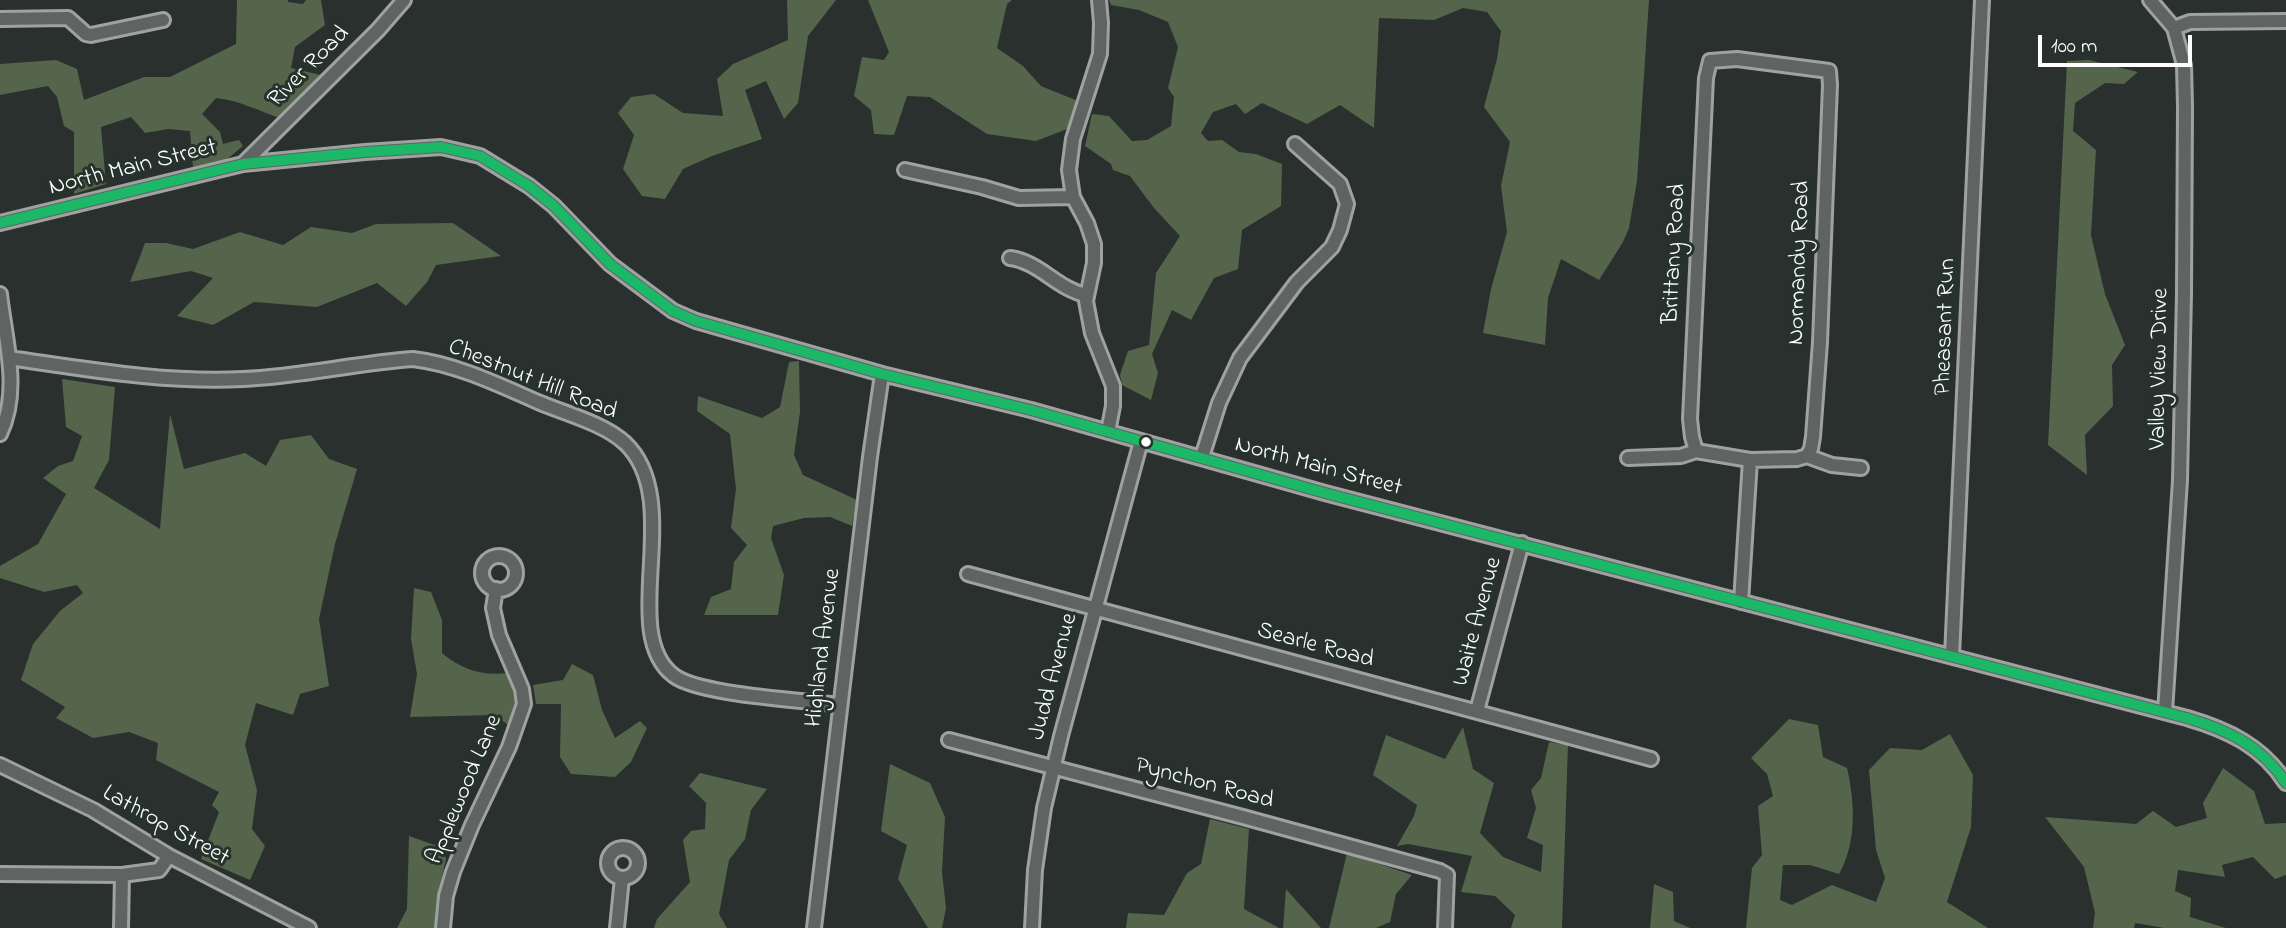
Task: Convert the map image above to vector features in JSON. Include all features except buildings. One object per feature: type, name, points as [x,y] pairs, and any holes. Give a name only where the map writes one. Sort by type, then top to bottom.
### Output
[{"type":"street","name":"River Road","points":[[243,164],[379,30],[404,0]]},
{"type":"street","points":[[1099,0],[1100,54],[1071,150],[1070,175],[1073,197],[1094,244],[1093,266],[1086,295],[1092,333],[1113,386],[1108,432]]},
{"type":"street","name":"Pheasant Run","points":[[1952,656],[1982,0]]},
{"type":"street","points":[[2150,0],[2174,27],[2190,22],[2286,21]]},
{"type":"street","points":[[0,19],[68,18],[86,34],[91,35],[163,20]]},
{"type":"street","name":"Valley View Drive","points":[[2165,712],[2180,480],[2184,294],[2184,65],[2174,27]]},
{"type":"street","name":"Brittany Road","points":[[1696,451],[1690,419],[1693,320],[1708,66],[1712,61],[1737,59],[1829,71]]},
{"type":"street","name":"Normandy Road","points":[[1807,456],[1813,437],[1820,342],[1829,71]]},
{"type":"street","points":[[1202,457],[1219,403],[1240,358],[1297,282],[1332,247],[1340,230],[1347,204],[1340,184],[1295,144]]},
{"type":"street","name":"North Main Street","points":[[0,223],[243,164],[411,148],[441,147],[480,156],[529,186],[554,206],[610,264],[673,311],[696,321],[882,374],[1031,410],[1202,457],[1325,494],[1522,543],[2041,682],[2165,712],[2224,731],[2257,750],[2276,768],[2286,783]]},
{"type":"street","points":[[905,170],[979,186],[1019,198],[1073,197]]},
{"type":"street","points":[[1010,258],[1025,261],[1065,288],[1086,295]]},
{"type":"street","points":[[0,294],[11,380],[9,411],[0,433]]},
{"type":"street","name":"Chestnut Hill Road","points":[[9,358],[126,376],[194,380],[245,379],[413,359],[438,364],[514,391],[605,430],[633,452],[644,471],[650,488],[652,512],[650,611],[653,642],[659,657],[671,674],[686,684],[710,689],[839,705]]},
{"type":"street","name":"Highland Avenue","points":[[814,928],[839,705],[882,374]]},
{"type":"street","name":"Judd Avenue","points":[[1032,928],[1038,844],[1053,768],[1141,441]]},
{"type":"street","points":[[1628,458],[1681,456],[1696,451],[1751,460],[1797,459],[1807,456],[1832,465],[1861,468]]},
{"type":"street","points":[[1741,602],[1751,460]]},
{"type":"street","name":"Waite Avenue","points":[[1477,711],[1522,543]]},
{"type":"street","name":"Searle Road","points":[[968,574],[1651,760]]},
{"type":"street","name":"Applewood Lane","points":[[443,928],[446,897],[453,872],[509,747],[524,704],[522,690],[499,635],[493,608],[496,589]]},
{"type":"street","name":"Pynchon Road","points":[[949,740],[1440,871],[1447,875],[1445,928]]},
{"type":"street","name":"Lathrop Street","points":[[0,765],[93,810],[169,856],[309,928]]},
{"type":"street","points":[[0,874],[122,875],[159,870],[169,856]]},
{"type":"street","points":[[121,928],[122,875]]},
{"type":"street","points":[[617,928],[622,878]]},
{"type":"green space","points":[[237,0],[288,0],[303,4],[306,0],[321,0],[325,25],[295,47],[291,68],[321,75],[280,118],[240,103],[216,98],[202,114],[220,132],[223,144],[239,140],[243,146],[226,160],[193,167],[190,131],[168,129],[145,133],[131,117],[101,127],[106,184],[74,194],[74,132],[64,126],[57,97],[48,86],[0,95],[0,64],[56,60],[77,69],[84,100],[144,77],[170,77],[236,44]]},
{"type":"green space","points":[[787,0],[836,0],[808,36],[798,103],[784,119],[766,81],[745,90],[762,139],[683,169],[665,199],[642,196],[623,169],[634,135],[618,113],[631,97],[654,94],[683,113],[723,116],[717,79],[733,64],[788,40]]},
{"type":"green space","points":[[868,0],[1012,0],[1007,4],[997,48],[1023,66],[1041,86],[1078,101],[1067,129],[1036,141],[987,134],[930,97],[907,96],[894,135],[874,134],[871,110],[854,96],[862,57],[884,60],[889,52]]},
{"type":"green space","points":[[1109,0],[1649,0],[1637,181],[1629,228],[1623,242],[1599,280],[1561,259],[1548,298],[1545,345],[1483,333],[1491,289],[1507,232],[1501,186],[1510,142],[1484,107],[1497,59],[1501,31],[1487,12],[1463,8],[1434,20],[1379,18],[1374,128],[1340,105],[1307,124],[1262,103],[1245,114],[1236,104],[1213,112],[1201,133],[1208,141],[1222,140],[1239,152],[1256,154],[1282,164],[1281,206],[1242,230],[1238,269],[1214,278],[1191,320],[1172,310],[1152,354],[1158,373],[1151,400],[1122,385],[1120,375],[1128,351],[1149,345],[1156,273],[1180,236],[1130,176],[1113,170],[1111,164],[1085,146],[1092,114],[1109,116],[1132,141],[1147,140],[1171,126],[1174,97],[1168,88],[1178,47],[1168,22],[1139,10],[1111,5]]},
{"type":"green space","points":[[2089,60],[2138,72],[2124,84],[2105,83],[2075,103],[2073,131],[2096,150],[2091,235],[2105,294],[2125,345],[2112,365],[2113,406],[2085,435],[2087,475],[2048,445],[2067,61]]},
{"type":"green space","points":[[453,223],[501,256],[436,265],[427,282],[406,306],[377,283],[317,307],[254,302],[213,325],[177,316],[213,278],[191,271],[130,282],[145,243],[166,243],[193,249],[240,232],[283,245],[311,227],[352,233],[376,224]]},
{"type":"green space","points":[[799,361],[800,412],[794,455],[803,475],[857,500],[852,526],[830,517],[804,518],[773,526],[771,538],[784,575],[778,615],[704,615],[711,597],[731,589],[734,562],[747,545],[731,528],[736,489],[730,434],[697,411],[698,396],[762,418],[780,407],[789,362]]},
{"type":"green space","points":[[62,379],[115,387],[109,460],[94,488],[160,529],[170,414],[184,469],[245,453],[266,466],[280,440],[311,435],[329,459],[357,469],[335,544],[319,619],[329,686],[300,694],[293,715],[256,703],[245,745],[257,790],[252,829],[265,846],[250,880],[201,859],[219,812],[212,805],[219,792],[156,760],[158,743],[129,732],[93,738],[56,718],[65,707],[21,680],[33,644],[60,611],[83,593],[77,585],[44,592],[0,578],[0,566],[38,544],[66,494],[43,478],[58,466],[73,461],[82,436],[66,427]]},
{"type":"green space","points":[[414,588],[431,592],[442,620],[442,653],[457,664],[473,670],[490,674],[508,673],[518,699],[510,726],[494,715],[410,717],[417,674],[411,639]]},
{"type":"green space","points":[[572,664],[593,675],[602,710],[615,738],[640,721],[647,728],[631,762],[615,777],[571,774],[560,757],[561,704],[536,704],[533,685],[563,680]]},
{"type":"green space","points":[[1789,719],[1818,725],[1823,757],[1847,768],[1853,822],[1849,849],[1839,874],[1810,865],[1783,865],[1780,900],[1792,905],[1832,885],[1876,902],[1885,878],[1876,850],[1869,770],[1890,748],[1922,750],[1950,734],[1973,775],[1971,827],[1947,902],[1988,928],[1746,928],[1752,868],[1762,855],[1758,806],[1773,796],[1767,774],[1751,758]]},
{"type":"green space","points":[[1463,727],[1473,769],[1494,783],[1480,833],[1503,857],[1541,872],[1543,845],[1527,838],[1536,808],[1531,790],[1541,778],[1549,742],[1568,745],[1562,928],[1511,928],[1515,915],[1495,896],[1461,892],[1472,856],[1408,844],[1397,846],[1414,816],[1417,805],[1373,775],[1386,735],[1445,759]]},
{"type":"green space","points":[[890,764],[930,783],[945,817],[942,872],[946,908],[942,928],[928,928],[898,879],[907,845],[881,831]]},
{"type":"green space","points":[[2223,768],[2254,791],[2265,824],[2286,823],[2286,875],[2275,879],[2253,857],[2222,865],[2225,877],[2178,870],[2175,891],[2191,898],[2190,917],[2226,928],[2164,928],[2135,923],[2134,928],[2093,928],[2095,913],[2084,867],[2045,817],[2136,824],[2153,811],[2176,827],[2207,818],[2203,803]]},
{"type":"green space","points":[[700,773],[767,789],[751,810],[745,839],[729,860],[719,914],[727,928],[654,928],[657,919],[690,882],[683,840],[691,831],[705,829],[706,803],[689,786]]},
{"type":"green space","points":[[1210,819],[1249,829],[1244,909],[1279,928],[1126,928],[1128,913],[1164,915],[1187,873],[1201,864]]},
{"type":"green space","points":[[409,836],[443,848],[446,859],[437,899],[435,928],[397,928],[407,909]]},
{"type":"green space","points":[[1347,853],[1412,875],[1396,894],[1390,922],[1376,928],[1329,928]]},
{"type":"green space","points":[[1654,884],[1673,892],[1674,921],[1690,928],[1650,928]]},
{"type":"green space","points":[[1286,889],[1321,928],[1283,928]]},
{"type":"transit line","points":[[0,223],[243,164],[441,147],[480,156],[529,186],[554,206],[610,264],[673,311],[696,321],[882,374],[1031,410],[1325,493],[2187,718],[2243,741],[2266,759],[2286,783]]}]
